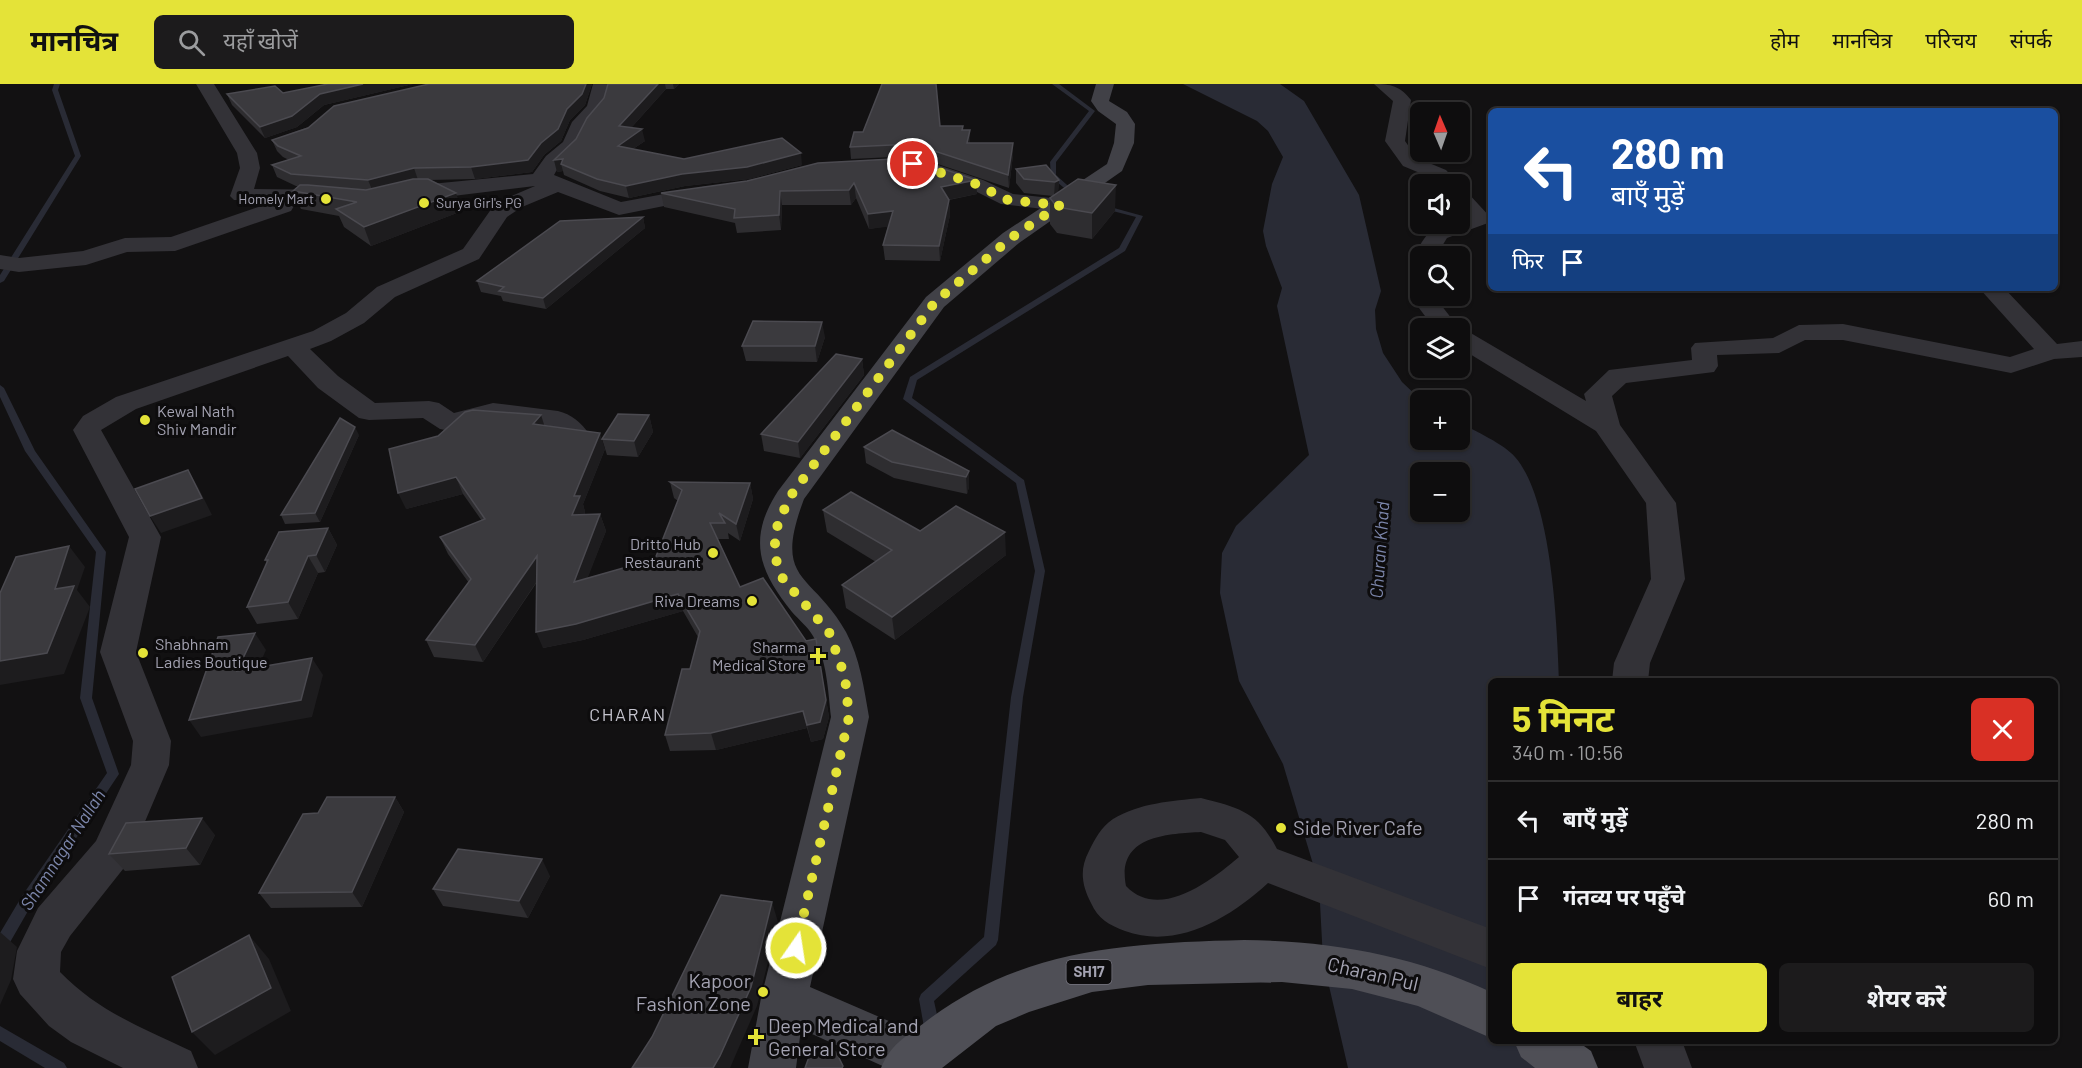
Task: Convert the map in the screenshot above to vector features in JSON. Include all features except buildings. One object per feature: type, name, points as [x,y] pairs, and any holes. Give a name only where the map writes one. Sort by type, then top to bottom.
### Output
[{"type":"main road","name":"Charan Pul","points":[[922,1055],[987,1007],[1094,971],[1249,960],[1315,962],[1366,970],[1420,983],[1488,1015]]},
{"type":"main road","points":[[1542,1044],[1574,1068]]},
{"type":"street","points":[[206,84],[257,150],[241,196],[316,194],[362,199]]},
{"type":"street","points":[[550,182],[543,173],[546,167],[572,145],[579,126],[596,108],[602,84]]},
{"type":"street","points":[[772,1068],[784,998],[849,717],[845,677],[829,632],[783,579],[775,557],[775,532],[789,498],[935,302],[1011,238],[1115,166],[1121,155],[1125,125],[1121,117],[1103,106],[1100,101],[1105,84]]},
{"type":"street","points":[[1383,84],[1402,100],[1395,141],[1410,162],[1439,174]]},
{"type":"street","points":[[913,164],[976,184],[1008,200],[1060,205]]},
{"type":"street","points":[[174,1068],[88,1026],[65,1010],[36,979],[39,951],[54,922],[112,852],[150,765],[152,741],[118,651],[145,537],[87,430],[106,413],[126,403],[293,347],[355,318],[386,292],[471,254],[483,244],[494,218],[550,182]]},
{"type":"street","points":[[385,197],[419,189],[460,189],[490,184],[550,182],[619,209],[685,194],[728,189]]},
{"type":"street","points":[[0,262],[19,265],[86,258],[125,245],[175,244],[190,236],[316,194]]},
{"type":"street","points":[[1470,207],[1480,218],[1470,222]]},
{"type":"street","points":[[1994,291],[2051,352]]},
{"type":"street","points":[[1430,306],[1439,318]]},
{"type":"street","points":[[1630,678],[1632,663],[1668,579],[1661,503],[1606,425],[1598,394],[1618,376],[1705,366],[1704,348],[1779,345],[1799,333],[1843,332],[2011,365],[2051,352],[2082,349]]},
{"type":"street","points":[[1470,343],[1606,425]]},
{"type":"street","points":[[293,347],[328,382],[369,412],[429,409],[450,423],[493,411],[558,418],[575,434]]},
{"type":"street","points":[[1263,862],[1488,948]]},
{"type":"street","points":[[784,998],[922,1055]]},
{"type":"street","points":[[1659,1044],[1668,1068]]},
{"type":"water","name":"Churan Khad","points":[[1183,84],[1280,84],[1304,101],[1359,195],[1381,291],[1375,310],[1376,329],[1383,353],[1402,382],[1410,390],[1410,450],[1470,450],[1470,428],[1504,447],[1515,457],[1527,476],[1537,502],[1550,564],[1559,678],[1488,678],[1488,1044],[1530,1044],[1538,1068],[1348,1068],[1323,960],[1319,884],[1283,764],[1239,681],[1220,593],[1222,553],[1236,526],[1309,455],[1277,306],[1282,288],[1266,246],[1263,231],[1272,184],[1283,157],[1268,131],[1257,121]]},
{"type":"waterway","name":"Shamnagar Nallah","points":[[0,281],[78,156],[55,90],[57,84]]},
{"type":"waterway","points":[[1055,84],[1092,111],[1053,162],[1053,176],[1075,195]]},
{"type":"waterway","points":[[933,1033],[926,999],[991,940],[1017,697],[1040,571],[1021,482],[907,399],[913,379],[1122,249],[1140,216],[1103,207]]},
{"type":"waterway","name":"Shamnagar Nallah","points":[[0,388],[30,451],[101,552],[86,698],[113,774],[27,900],[0,946]]},
{"type":"waterway","name":"Shamnagar Nallah","points":[[0,1033],[59,1068]]},
{"type":"place","name":"Homely Mart","points":[[326,199]]},
{"type":"place","name":"Surya Girl's PG","points":[[424,203]]},
{"type":"place","name":"Kewal Nath Shiv Mandir","points":[[145,420]]},
{"type":"place","name":"Dritto Hub Restaurant","points":[[713,553]]},
{"type":"place","name":"Riva Dreams","points":[[752,601]]},
{"type":"place","name":"Shabhnam Ladies Boutique","points":[[143,653]]},
{"type":"place","name":"Sharma Medical Store","points":[[818,656]]},
{"type":"place","name":"Side River Cafe","points":[[1281,828]]},
{"type":"place","name":"Kapoor Fashion Zone","points":[[763,992]]},
{"type":"place","name":"Deep Medical and General Store","points":[[756,1037]]},
{"type":"district","name":"CHARAN","points":[[628,715]]},
{"type":"route","points":[[796,948],[849,717],[845,677],[829,632],[783,579],[775,557],[775,532],[789,498],[935,302],[1011,238],[1060,205],[1008,200],[947,173],[913,164]]}]
